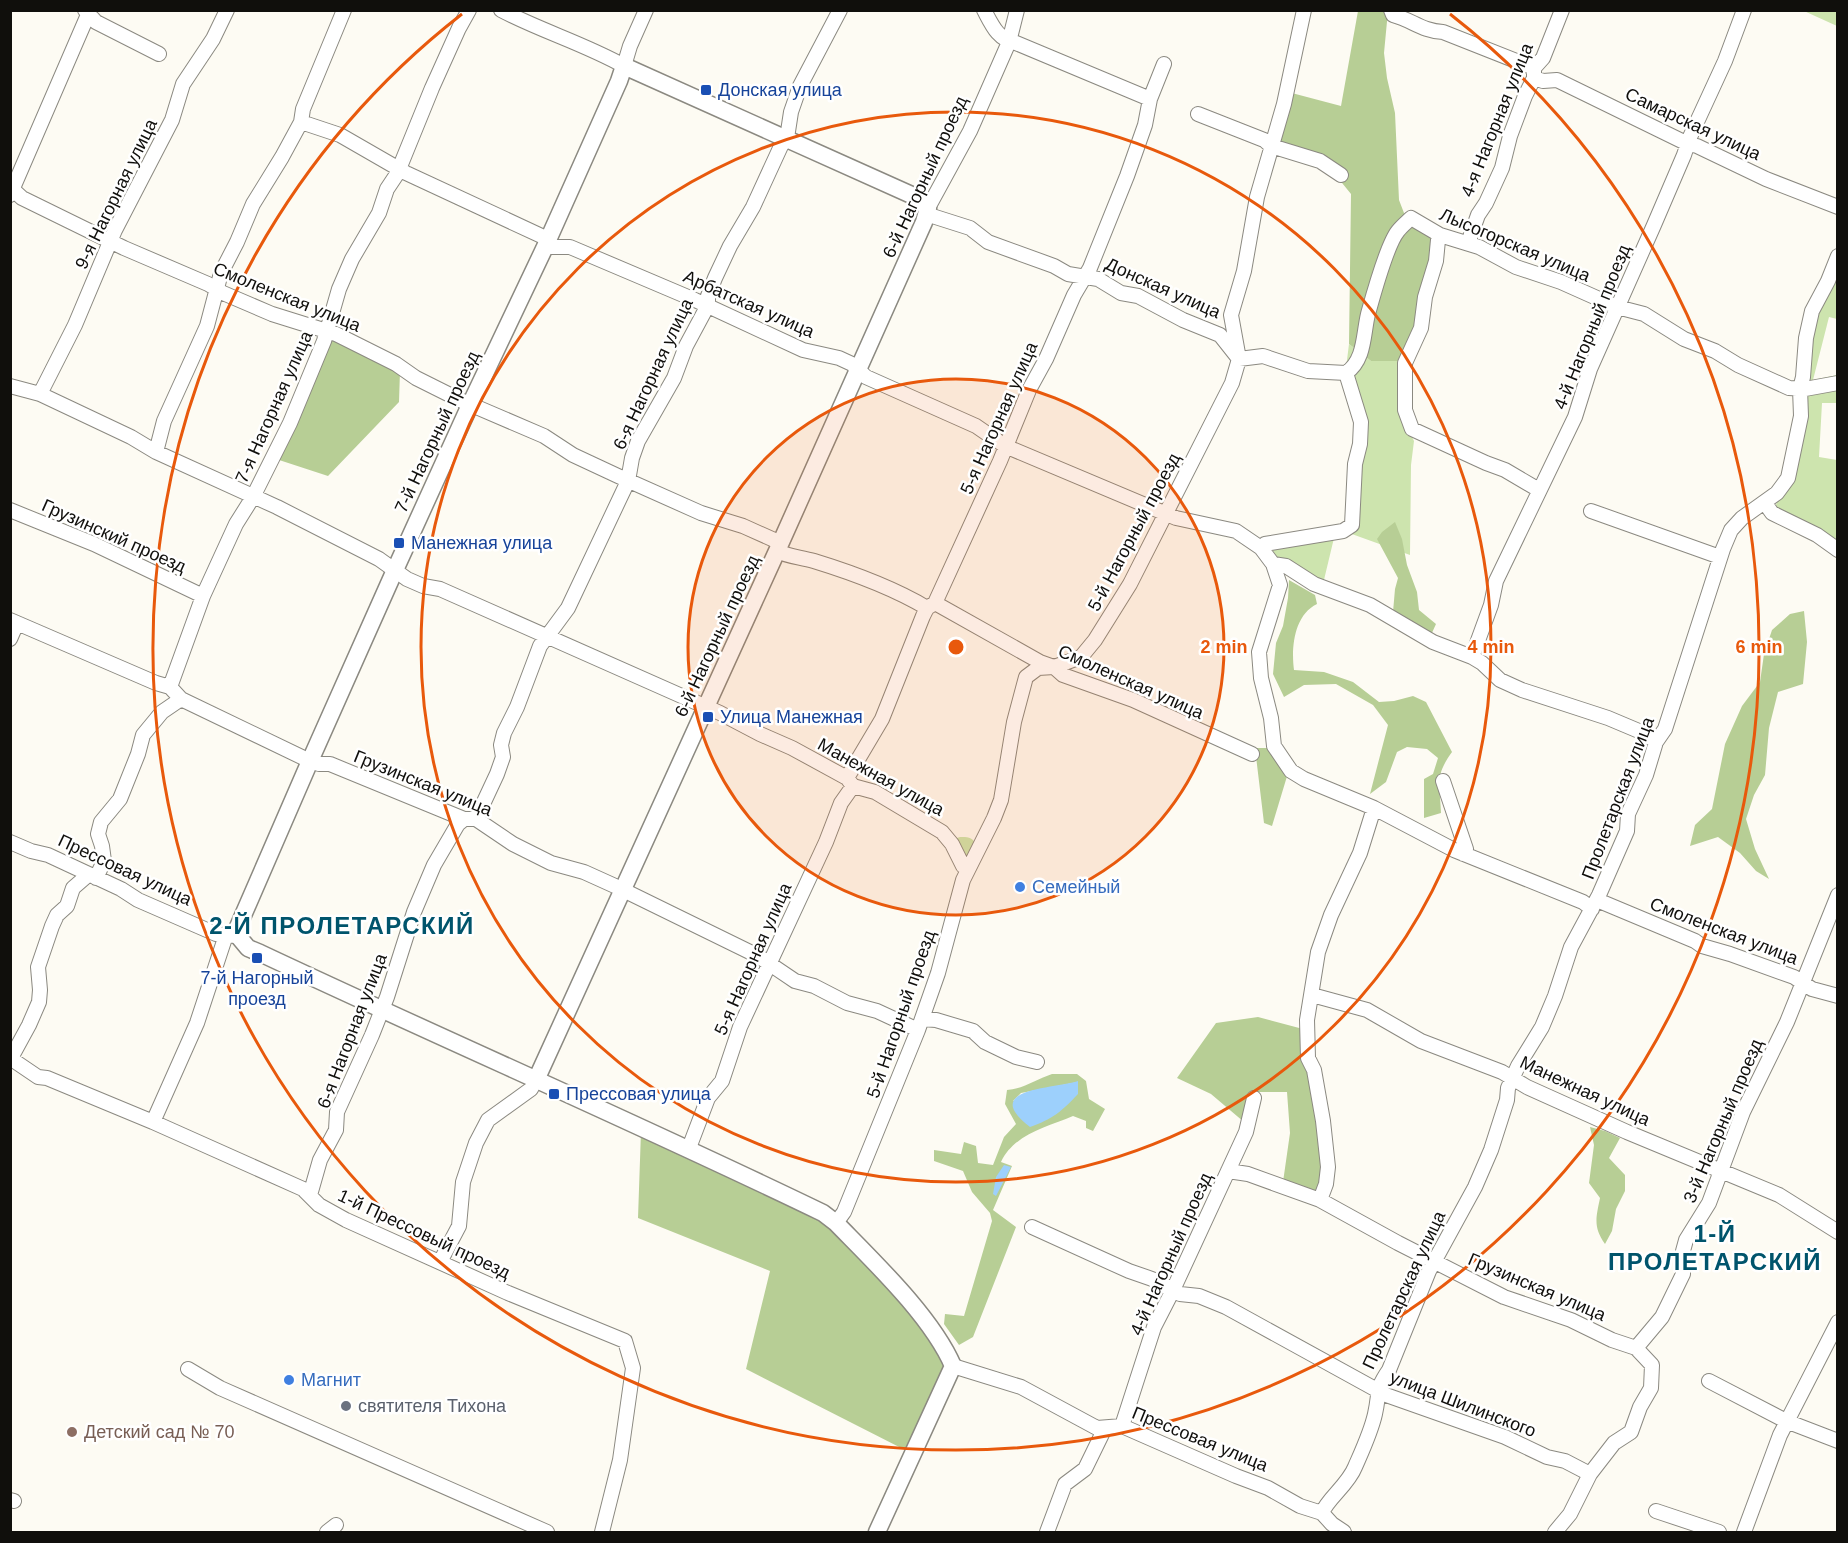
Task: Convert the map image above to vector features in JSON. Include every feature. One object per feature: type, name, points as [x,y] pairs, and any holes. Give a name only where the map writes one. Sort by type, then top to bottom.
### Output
[{"type":"street","name":"9-я Нагорная улица","points":[[40,394],[75,325],[111,241],[172,120],[183,84],[213,39],[227,10]]},
{"type":"street","points":[[156,452],[164,422],[207,326],[214,304],[215,290],[253,204],[301,122],[303,109],[344,10]]},
{"type":"street","name":"7-я Нагорная улица","points":[[170,687],[203,596],[236,524],[253,497],[290,423],[328,331],[343,279],[379,213],[387,189],[399,168],[454,38],[469,10]]},
{"type":"street","name":"Донская улица","points":[[501,10],[529,25],[609,57],[624,66],[916,197],[927,211],[970,228],[988,242],[1054,266],[1068,274],[1098,279],[1121,293],[1138,296],[1183,320],[1220,335],[1239,359]]},
{"type":"street","name":"7-й Нагорный проезд","points":[[153,1122],[232,936],[238,927],[395,570],[619,81],[630,46],[646,10]]},
{"type":"street","name":"6-я Нагорная улица","points":[[310,1195],[320,1160],[336,1130],[337,1112],[382,1011],[414,912],[434,865],[458,824],[470,819],[503,757],[501,745],[504,733],[517,707],[540,646],[568,608],[628,481],[638,441],[674,378],[686,346],[708,305],[708,296],[730,246],[753,207],[781,146],[788,138],[791,112],[800,86],[840,10]]},
{"type":"street","points":[[984,10],[998,35],[1009,42],[1150,99]]},
{"type":"street","name":"6-й Нагорный проезд","points":[[440,1262],[459,1226],[463,1182],[476,1143],[488,1120],[531,1089],[537,1078],[859,370],[927,211],[970,130],[1009,42],[1017,10]]},
{"type":"street","name":"5-й Нагорный проезд","points":[[836,1223],[844,1212],[920,1024],[938,973],[968,869],[994,818],[1000,800],[1014,722],[1026,677],[1038,668],[1054,667],[1081,657],[1095,640],[1121,601],[1232,383],[1239,359],[1231,315],[1244,271],[1257,197],[1284,104],[1304,10]]},
{"type":"street","name":"4-я Нагорная улица","points":[[1468,243],[1478,215],[1502,168],[1525,96],[1562,10]]},
{"type":"street","name":"4-й Нагорный проезд","points":[[1472,657],[1491,605],[1496,581],[1575,417],[1590,369],[1725,61],[1744,10]]},
{"type":"street","points":[[12,191],[88,12],[96,22],[159,54]]},
{"type":"street","name":"Самарская улица","points":[[1392,13],[1429,32],[1443,33],[1534,73],[1543,81],[1557,80],[1688,144],[1697,146],[1766,179],[1838,207]]},
{"type":"street","name":"5-я Нагорная улица","points":[[689,1148],[708,1098],[722,1081],[740,1027],[826,842],[850,782],[882,719],[904,658],[931,605],[1029,390],[1090,268],[1127,176],[1145,125],[1150,99],[1164,64]]},
{"type":"street","points":[[1198,114],[1264,140],[1271,146],[1320,161],[1341,175]]},
{"type":"street","name":"Арбатская улица","points":[[301,122],[340,135],[399,168],[547,242],[552,247],[570,247],[708,305],[803,350],[839,358],[866,377],[976,426],[1005,446],[1176,518],[1236,531],[1261,548]]},
{"type":"street","name":"Смоленская улица","points":[[12,191],[111,241],[208,284],[215,290],[272,314],[328,331],[396,364],[416,378],[470,405],[544,435],[573,455],[628,481],[700,513],[742,526],[779,547],[785,555],[811,560],[931,605],[1040,662],[1054,667],[1063,675],[1132,700],[1252,754]]},
{"type":"street","name":"Лысогорская улица","points":[[1346,373],[1354,368],[1361,353],[1368,314],[1388,250],[1396,232],[1411,218],[1440,235],[1479,247],[1516,267],[1561,282],[1617,307],[1644,314],[1684,339],[1715,351],[1738,365],[1789,388],[1800,389],[1838,383]]},
{"type":"street","points":[[1440,235],[1436,261],[1425,297],[1421,328],[1405,363],[1405,410],[1412,429],[1505,470],[1539,490]]},
{"type":"street","name":"Пролетарская улица","points":[[1322,1513],[1324,1507],[1344,1487],[1354,1470],[1375,1415],[1378,1390],[1389,1370],[1434,1262],[1475,1187],[1491,1150],[1512,1079],[1542,1027],[1571,947],[1628,831],[1628,814],[1646,775],[1656,742],[1665,729],[1719,557],[1731,530],[1742,518],[1777,493],[1788,478],[1801,416],[1800,389],[1806,338],[1812,311],[1838,256]]},
{"type":"street","points":[[1239,359],[1263,356],[1308,371],[1346,373],[1361,422],[1360,444],[1355,464],[1352,525],[1343,531],[1265,544],[1261,548],[1274,564],[1286,566],[1314,584],[1370,605],[1432,642],[1472,657],[1500,680],[1522,690],[1608,718],[1646,734],[1656,742]]},
{"type":"street","name":"Манежная улица","points":[[10,386],[40,394],[131,436],[156,452],[379,559],[407,579],[423,586],[440,589],[792,748],[942,831],[952,844],[963,866],[968,869]]},
{"type":"street","points":[[1765,503],[1772,513],[1817,535],[1838,550]]},
{"type":"street","name":"Грузинский проезд","points":[[10,510],[94,544],[203,596]]},
{"type":"street","points":[[1592,511],[1719,557]]},
{"type":"street","name":"Смоленская улица","points":[[1274,564],[1280,585],[1259,652],[1274,746],[1291,771],[1304,780],[1374,808],[1463,854],[1582,902],[1594,904],[1695,941],[1702,946],[1730,954],[1803,982],[1812,989],[1838,996]]},
{"type":"street","points":[[10,639],[14,621]]},
{"type":"street","name":"Грузинская улица","points":[[14,621],[170,687],[181,699],[310,761],[330,764],[470,819],[513,844],[551,862],[584,872],[758,956],[795,981],[814,986],[847,1003],[920,1024],[936,1020],[973,1031],[985,1042],[1016,1057],[1037,1062]]},
{"type":"street","points":[[11,1058],[39,1002],[38,967],[57,915],[67,906],[74,888],[92,876],[104,861],[98,834],[101,822],[120,799],[143,735],[162,712],[181,699]]},
{"type":"street","points":[[1443,781],[1466,849],[1463,854]]},
{"type":"street","points":[[1320,1200],[1326,1184],[1328,1167],[1314,1070],[1308,1058],[1306,1020],[1318,952],[1330,915],[1360,853],[1374,808]]},
{"type":"street","name":"Прессовая улица","points":[[10,842],[48,855],[121,889],[138,900],[216,934],[232,936],[248,948],[382,1011],[537,1078],[823,1213],[836,1223],[917,1310],[946,1350],[953,1366],[1021,1387],[1097,1428],[1122,1426],[1268,1488],[1300,1506],[1322,1513],[1333,1530]]},
{"type":"street","name":"3-й Нагорный проезд","points":[[1636,1348],[1662,1317],[1683,1274],[1683,1251],[1686,1240],[1709,1203],[1743,1112],[1787,1022],[1838,895]]},
{"type":"street","name":"Манежная улица","points":[[1312,995],[1367,1010],[1421,1041],[1502,1072],[1512,1079],[1628,1132],[1779,1195],[1838,1232]]},
{"type":"street","name":"1-й Прессовый проезд","points":[[11,1058],[38,1077],[47,1078],[153,1122],[303,1189],[319,1205],[345,1220],[625,1341],[633,1368],[620,1460],[602,1533]]},
{"type":"street","name":"4-й Нагорный проезд","points":[[1122,1426],[1154,1327],[1246,1132],[1254,1098]]},
{"type":"street","name":"Грузинская улица","points":[[1228,1171],[1248,1174],[1320,1200],[1504,1297],[1571,1320],[1602,1333],[1612,1340],[1636,1348]]},
{"type":"street","name":"улица Шилинского","points":[[1032,1227],[1152,1279],[1180,1294],[1199,1296],[1226,1307],[1378,1390],[1505,1437],[1547,1457],[1565,1461],[1590,1474]]},
{"type":"street","points":[[1744,1533],[1786,1421],[1838,1322]]},
{"type":"street","points":[[1556,1533],[1570,1514],[1590,1474],[1614,1443],[1631,1432],[1640,1407],[1651,1388],[1652,1365],[1636,1348]]},
{"type":"street","points":[[878,1533],[953,1366]]},
{"type":"street","points":[[188,1369],[220,1388],[547,1533]]},
{"type":"street","points":[[1709,1381],[1786,1421],[1838,1441]]},
{"type":"street","points":[[1047,1533],[1065,1484],[1085,1469],[1105,1428]]},
{"type":"street","points":[[1656,1511],[1719,1533]]},
{"type":"green space","points":[[1358,11],[1388,11],[1384,53],[1395,113],[1399,200],[1410,221],[1431,235],[1433,240],[1432,260],[1410,349],[1398,361],[1371,361],[1349,344],[1351,194],[1334,173],[1276,143],[1288,92],[1341,106]]},
{"type":"green space","points":[[1804,11],[1837,11],[1837,26]]},
{"type":"green space","points":[[1837,270],[1837,319],[1829,317],[1813,380],[1837,375],[1837,403],[1822,403],[1819,457],[1837,460],[1837,546],[1779,513],[1776,505],[1806,393],[1810,339],[1817,312]]},
{"type":"green space","points":[[331,337],[400,371],[399,402],[328,476],[276,459]]},
{"type":"green space","points":[[1349,344],[1371,361],[1398,361],[1404,421],[1414,441],[1411,465],[1410,555],[1349,533],[1358,465],[1364,444],[1346,368]]},
{"type":"green space","points":[[1395,522],[1417,592],[1419,610],[1436,624],[1431,635],[1393,612],[1398,578],[1377,539]]},
{"type":"green space","points":[[1334,538],[1323,584],[1285,564],[1274,553],[1272,547]]},
{"type":"green space","points":[[1289,580],[1315,595],[1317,604],[1309,609],[1299,624],[1294,642],[1294,670],[1324,672],[1353,682],[1379,702],[1413,696],[1426,702],[1452,752],[1440,775],[1441,813],[1424,818],[1424,779],[1433,774],[1438,758],[1427,749],[1407,747],[1397,752],[1386,782],[1370,794],[1388,725],[1373,705],[1336,684],[1304,685],[1284,697],[1273,674],[1276,643],[1283,626]]},
{"type":"green space","points":[[1804,611],[1807,642],[1803,684],[1778,692],[1769,728],[1765,775],[1754,795],[1746,819],[1755,849],[1769,879],[1756,871],[1740,853],[1718,837],[1690,846],[1695,825],[1712,809],[1725,744],[1742,706],[1760,682],[1764,654],[1772,630],[1790,614]]},
{"type":"green space","points":[[1255,748],[1270,748],[1288,773],[1272,826],[1264,823]]},
{"type":"green space","points":[[969,838],[975,843],[965,863],[954,839]]},
{"type":"green space","points":[[1258,1017],[1303,1029],[1323,1143],[1321,1182],[1312,1192],[1283,1182],[1290,1133],[1287,1092],[1252,1092],[1244,1122],[1211,1094],[1177,1078],[1216,1023]]},
{"type":"green space","points":[[1052,1074],[1077,1074],[1086,1081],[1089,1099],[1105,1109],[1093,1131],[1086,1128],[1086,1121],[1073,1116],[1032,1133],[1007,1152],[1001,1162],[1012,1166],[993,1210],[1016,1227],[973,1337],[959,1345],[944,1324],[945,1314],[964,1316],[992,1221],[990,1213],[972,1192],[963,1171],[934,1161],[934,1150],[961,1154],[964,1142],[976,1146],[978,1163],[993,1165],[1004,1137],[1016,1124],[1005,1104],[1007,1090],[1024,1086]],"holes":[[[1078,1082],[1013,1101],[1021,1093]]]},
{"type":"green space","points":[[1590,1127],[1620,1138],[1609,1158],[1625,1175],[1625,1191],[1616,1209],[1612,1231],[1605,1244],[1596,1222],[1600,1198],[1589,1183],[1594,1145]]},
{"type":"green space","points":[[641,1131],[817,1216],[854,1249],[915,1314],[933,1339],[944,1366],[909,1452],[746,1369],[770,1271],[638,1218]]},
{"type":"water","points":[[1078,1081],[1078,1094],[1051,1118],[1030,1127],[1016,1114],[1013,1104],[1016,1097],[1026,1092]]},
{"type":"water","points":[[1004,1165],[1011,1167],[996,1196],[993,1194],[996,1177]]},
{"type":"place","name":"Донская улица","points":[[706,90]]},
{"type":"place","name":"Манежная улица","points":[[399,543]]},
{"type":"place","name":"Улица Манежная","points":[[708,717]]},
{"type":"place","name":"Семейный","points":[[1020,887]]},
{"type":"place","name":"7-й Нагорный проезд","points":[[257,958]]},
{"type":"place","name":"Прессовая улица","points":[[554,1094]]},
{"type":"place","name":"Магнит","points":[[289,1380]]},
{"type":"place","name":"святителя Тихона","points":[[346,1406]]},
{"type":"place","name":"Детский сад № 70","points":[[72,1432]]},
{"type":"district","name":"2-Й ПРОЛЕТАРСКИЙ","points":[[342,926]]},
{"type":"district","name":"1-Й ПРОЛЕТАРСКИЙ","points":[[1715,1248]]}]
